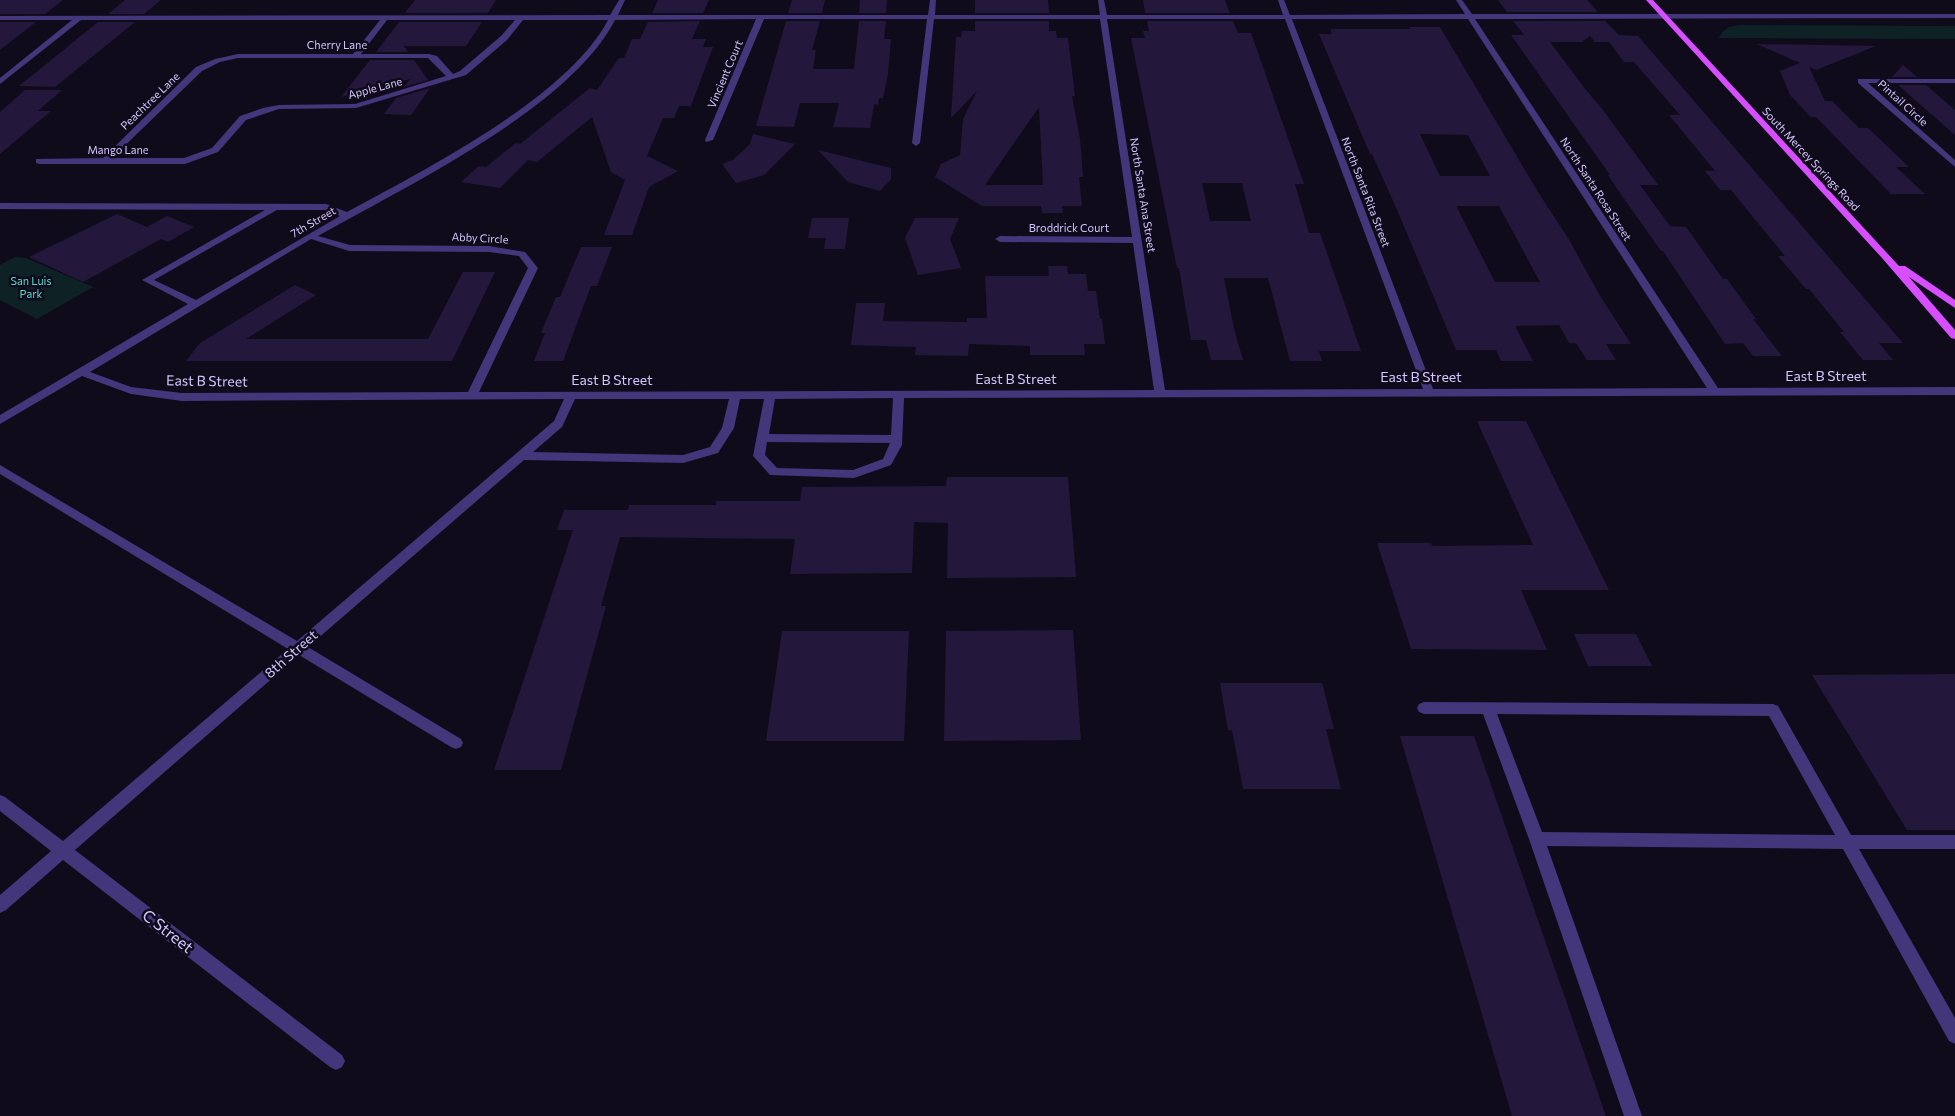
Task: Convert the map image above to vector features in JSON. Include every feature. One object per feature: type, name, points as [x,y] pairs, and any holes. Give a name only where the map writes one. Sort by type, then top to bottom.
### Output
[{"type":"main road","name":"South Mercey Springs Road","points":[[1649,0],[1885,256],[1955,336]]},
{"type":"main road","points":[[1885,256],[1955,305]]},
{"type":"street","name":"7th Street","points":[[0,420],[310,236],[457,153],[531,104],[580,64],[605,34],[622,0]]},
{"type":"street","points":[[916,143],[933,0]]},
{"type":"street","name":"North Santa Ana Street","points":[[1101,0],[1160,393]]},
{"type":"street","name":"North Santa Rita Street","points":[[1281,0],[1430,392]]},
{"type":"street","name":"North Santa Rosa Street","points":[[1459,0],[1714,391]]},
{"type":"street","points":[[0,18],[1955,16]]},
{"type":"street","name":"Vincient Court","points":[[709,140],[761,17]]},
{"type":"street","points":[[0,82],[79,18]]},
{"type":"street","points":[[355,56],[384,18]]},
{"type":"street","name":"Apple Lane","points":[[196,158],[215,150],[243,118],[266,110],[279,107],[356,106],[452,77],[472,67],[504,38],[521,18]]},
{"type":"street","name":"Cherry Lane","points":[[214,60],[238,56],[429,56],[434,58],[452,77]]},
{"type":"street","name":"Peachtree Lane","points":[[105,161],[199,69],[214,60]]},
{"type":"street","name":"Pintail Circle","points":[[1955,81],[1861,81],[1955,164]]},
{"type":"street","name":"Mango Lane","points":[[39,161],[185,161],[196,158]]},
{"type":"street","points":[[0,206],[326,207],[346,215]]},
{"type":"street","points":[[196,304],[147,280],[276,206]]},
{"type":"street","name":"Abby Circle","points":[[310,236],[349,248],[489,249],[522,254],[533,268],[472,395]]},
{"type":"street","name":"Broddrick Court","points":[[1000,239],[1138,240]]},
{"type":"street","name":"East B Street","points":[[82,372],[130,392],[182,397],[1955,391]]},
{"type":"street","points":[[770,395],[759,456],[774,472],[854,474],[887,462],[896,445],[899,394]]},
{"type":"street","name":"8th Street","points":[[0,905],[558,424],[566,410],[571,395]]},
{"type":"street","points":[[521,456],[683,459],[714,450],[728,428],[735,396]]},
{"type":"street","points":[[762,438],[896,438]]},
{"type":"street","points":[[0,469],[456,743]]},
{"type":"street","points":[[1424,708],[1773,710],[1955,1036]]},
{"type":"street","points":[[1488,708],[1537,839],[1633,1116]]},
{"type":"street","name":"C Street","points":[[0,802],[336,1061]]},
{"type":"street","points":[[1537,839],[1955,842]]},
{"type":"green space","points":[[1732,26],[1955,26],[1955,39],[1719,38],[1726,29]]},
{"type":"green space","name":"San Luis Park","points":[[15,257],[26,258],[93,287],[37,319],[0,300],[0,265]]},
{"type":"building","points":[[0,0],[63,0],[45,14],[0,14]]},
{"type":"building","points":[[125,0],[161,0],[144,14],[108,14]]},
{"type":"building","points":[[415,0],[496,0],[488,13],[405,13]]},
{"type":"building","points":[[658,0],[709,0],[703,13],[652,13]]},
{"type":"building","points":[[792,0],[825,0],[822,13],[788,13]]},
{"type":"building","points":[[860,0],[887,0],[886,13],[859,13]]},
{"type":"building","points":[[975,0],[1048,0],[1049,13],[975,13]]},
{"type":"building","points":[[1143,0],[1225,0],[1230,13],[1145,13]]},
{"type":"building","points":[[1498,0],[1587,0],[1598,12],[1507,12]]},
{"type":"building","points":[[700,21],[692,39],[706,39],[703,47],[713,47],[691,106],[679,106],[674,118],[663,118],[647,156],[678,171],[649,187],[632,235],[604,235],[625,180],[611,172],[592,117],[537,162],[528,160],[500,188],[461,182],[479,166],[486,167],[516,143],[520,144],[590,88],[597,90],[619,58],[624,58],[632,39],[640,39],[648,22]]},
{"type":"building","points":[[786,21],[820,21],[812,50],[816,50],[813,69],[854,69],[859,21],[886,21],[884,39],[891,39],[888,74],[883,98],[879,98],[878,105],[874,104],[870,128],[833,127],[839,103],[800,103],[794,127],[756,126]]},
{"type":"building","points":[[975,21],[1049,21],[1049,31],[1056,31],[1057,38],[1068,38],[1075,96],[1072,96],[1080,139],[1083,177],[1079,177],[1082,206],[1062,206],[1063,213],[1042,213],[1041,206],[982,206],[935,177],[941,164],[960,155],[963,119],[977,91],[951,118],[956,37],[961,37],[962,31],[975,31]],"holes":[[[1039,107],[1043,185],[985,185]]]},
{"type":"building","points":[[1147,21],[1233,21],[1238,33],[1251,33],[1304,184],[1295,184],[1309,233],[1320,233],[1361,351],[1319,351],[1322,361],[1290,361],[1268,278],[1224,278],[1234,329],[1243,360],[1211,360],[1206,340],[1191,340],[1179,268],[1177,268],[1131,38],[1145,38],[1143,31],[1149,31]],"holes":[[[1202,183],[1242,183],[1251,221],[1210,221]]]},
{"type":"building","points":[[1513,21],[1605,21],[1619,35],[1638,36],[1903,343],[1879,343],[1893,360],[1863,360],[1840,332],[1844,332],[1809,289],[1806,289],[1778,256],[1785,256],[1731,190],[1720,190],[1705,171],[1715,171],[1669,115],[1680,115],[1634,62],[1624,62],[1609,42],[1595,42],[1590,36],[1582,42],[1550,42],[1658,185],[1640,185],[1670,226],[1686,227],[1723,279],[1727,279],[1756,319],[1753,319],[1782,356],[1753,356],[1743,343],[1725,344],[1663,251],[1661,251],[1620,193],[1608,175],[1610,175],[1511,35],[1524,35]]},
{"type":"building","points":[[0,22],[36,22],[0,50]]},
{"type":"building","points":[[98,22],[135,22],[55,87],[19,86]]},
{"type":"building","points":[[399,22],[482,22],[466,46],[404,46],[408,52],[376,52]]},
{"type":"building","points":[[1409,27],[1440,27],[1538,192],[1568,238],[1599,294],[1631,344],[1606,344],[1616,360],[1587,360],[1576,343],[1569,343],[1559,325],[1515,326],[1533,361],[1501,361],[1496,350],[1456,350],[1398,212],[1372,154],[1370,154],[1319,34],[1332,34],[1330,29],[1411,29]],"holes":[[[1420,134],[1468,135],[1490,176],[1440,176]],[[1456,206],[1499,206],[1540,282],[1495,282]]]},
{"type":"building","points":[[1757,44],[1876,46],[1816,70],[1809,67],[1825,101],[1832,101],[1859,128],[1868,128],[1909,167],[1896,167],[1925,194],[1891,194],[1816,117],[1811,117],[1790,95],[1780,71],[1800,63]]},
{"type":"building","points":[[370,60],[414,60],[428,80],[404,87],[410,79],[341,97]]},
{"type":"building","points":[[1903,65],[1917,77],[1892,77]]},
{"type":"building","points":[[1898,85],[1926,85],[1955,110],[1955,135]]},
{"type":"building","points":[[430,88],[411,115],[384,114],[396,98]]},
{"type":"building","points":[[25,90],[62,90],[38,111],[51,111],[0,154],[0,112]]},
{"type":"building","points":[[753,134],[795,144],[764,175],[736,183],[722,164],[733,160],[750,144]]},
{"type":"building","points":[[818,150],[891,168],[891,179],[880,191],[848,182]]},
{"type":"building","points":[[117,214],[147,227],[167,216],[194,227],[168,242],[161,239],[83,282],[29,257]]},
{"type":"building","points":[[812,218],[849,218],[845,249],[824,249],[826,238],[808,238]]},
{"type":"building","points":[[915,218],[959,218],[950,239],[961,268],[918,275],[905,238]]},
{"type":"building","points":[[581,247],[612,247],[597,286],[591,286],[563,361],[534,361],[545,333],[541,333],[556,297],[560,297]]},
{"type":"building","points":[[1048,266],[1067,266],[1068,274],[1086,274],[1088,291],[1096,291],[1105,344],[1084,344],[1085,355],[1030,355],[1030,346],[969,344],[968,356],[915,355],[916,347],[851,345],[856,303],[885,303],[883,321],[967,322],[967,318],[987,318],[985,276],[1049,276]]},
{"type":"building","points":[[463,272],[495,272],[452,361],[186,361],[200,343],[295,285],[316,295],[246,339],[428,339]]},
{"type":"building","points":[[1477,421],[1526,421],[1609,590],[1521,590],[1547,650],[1411,649],[1377,543],[1431,543],[1432,546],[1533,545]]},
{"type":"building","points":[[947,477],[1068,477],[1076,577],[947,578],[948,523],[914,522],[912,573],[790,574],[795,539],[620,537],[601,606],[606,606],[561,770],[494,770],[573,530],[557,530],[564,510],[628,510],[629,505],[716,505],[716,501],[800,501],[802,487],[946,486]]},
{"type":"building","points":[[1073,630],[1081,740],[944,741],[946,631]]},
{"type":"building","points":[[782,631],[909,631],[904,741],[766,741]]},
{"type":"building","points":[[1574,634],[1636,634],[1652,666],[1588,666]]},
{"type":"building","points":[[1955,674],[1955,830],[1907,830],[1812,675]]},
{"type":"building","points":[[1220,683],[1322,683],[1334,729],[1326,729],[1341,789],[1243,789],[1232,730],[1228,730]]},
{"type":"building","points":[[1400,736],[1474,736],[1606,1116],[1512,1116]]}]
